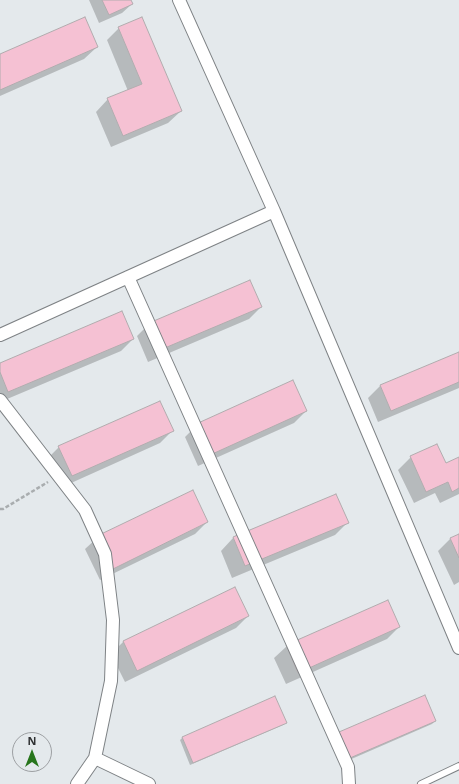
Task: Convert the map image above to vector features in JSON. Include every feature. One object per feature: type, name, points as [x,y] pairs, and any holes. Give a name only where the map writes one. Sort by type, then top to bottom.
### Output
[{"type":"street","points":[[179,0],[274,211],[459,648]]},
{"type":"street","points":[[0,335],[274,211]]},
{"type":"street","points":[[128,277],[348,767],[349,784]]},
{"type":"street","points":[[0,400],[85,510],[105,554],[113,620],[111,681],[95,758],[77,784]]},
{"type":"street","points":[[95,758],[149,784]]},
{"type":"lane","points":[[421,784],[459,766]]},
{"type":"path","points":[[0,510],[59,476]]},
{"type":"building","points":[[102,0],[131,0],[133,4],[109,15]]},
{"type":"building","points":[[85,17],[98,47],[0,90],[0,54]]},
{"type":"building","points":[[142,17],[182,111],[123,136],[107,98],[142,84],[118,27]]},
{"type":"building","points":[[250,280],[262,307],[160,350],[149,323]]},
{"type":"building","points":[[122,311],[134,339],[8,392],[0,372],[0,363]]},
{"type":"building","points":[[459,352],[459,382],[391,411],[380,385]]},
{"type":"building","points":[[293,380],[307,411],[210,455],[196,424]]},
{"type":"building","points":[[160,401],[174,431],[72,476],[58,446]]},
{"type":"building","points":[[437,444],[446,463],[459,457],[459,488],[452,492],[448,482],[426,492],[410,456]]},
{"type":"building","points":[[193,490],[208,522],[113,569],[97,536]]},
{"type":"building","points":[[336,494],[349,523],[245,566],[233,537]]},
{"type":"building","points":[[459,534],[459,558],[450,538]]},
{"type":"building","points":[[235,587],[249,616],[137,671],[123,641]]},
{"type":"building","points":[[388,600],[400,627],[298,673],[286,645]]},
{"type":"building","points":[[425,695],[436,721],[343,761],[332,735]]},
{"type":"building","points":[[275,696],[287,723],[193,763],[182,737]]}]
